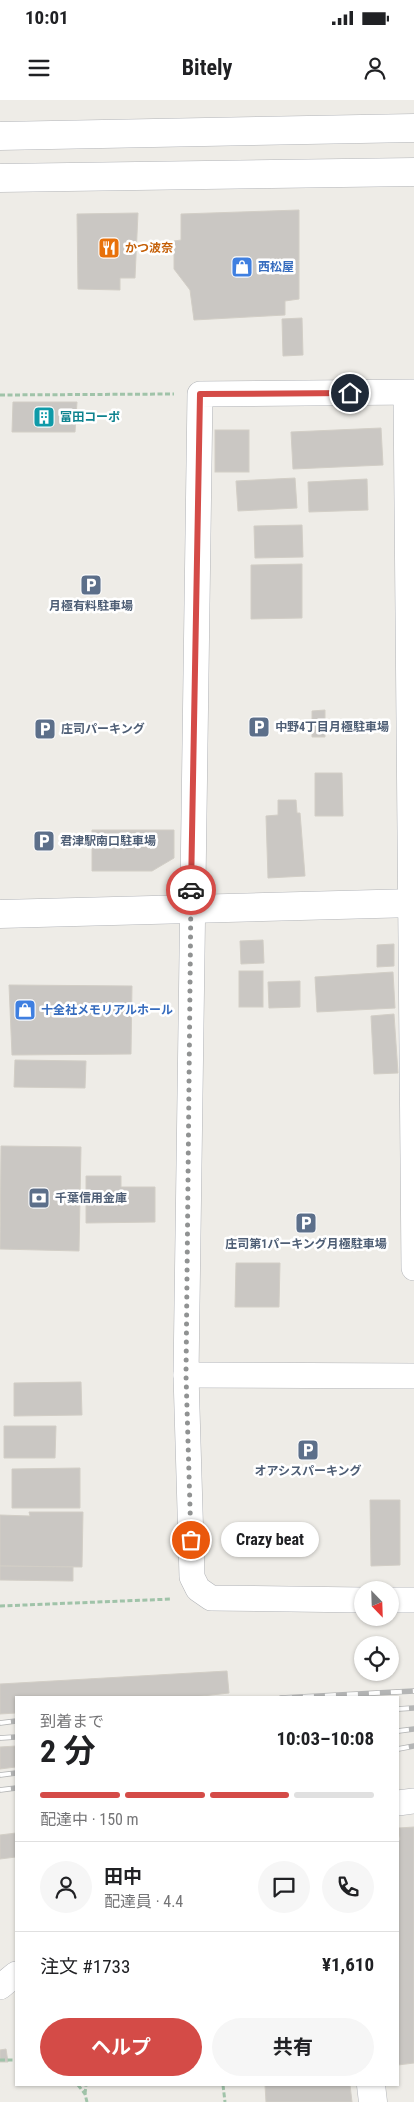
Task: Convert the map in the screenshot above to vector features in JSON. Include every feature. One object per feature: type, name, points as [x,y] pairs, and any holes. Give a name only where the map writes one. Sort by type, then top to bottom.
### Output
[{"type":"street","points":[[0,136],[414,128]]},
{"type":"street","points":[[0,178],[414,172]]},
{"type":"street","points":[[354,1600],[210,1598],[198,1589],[192,1577],[186,1375],[191,908],[200,394],[410,393],[414,1268]]},
{"type":"street","points":[[0,914],[412,903]]},
{"type":"street","points":[[186,1375],[414,1376]]},
{"type":"street","points":[[399,1600],[414,1600]]},
{"type":"street","points":[[399,1803],[414,1801]]},
{"type":"street","points":[[0,1987],[15,1975]]},
{"type":"street","points":[[371,2086],[373,2102]]},
{"type":"path","points":[[0,395],[200,394]]},
{"type":"path","points":[[0,1606],[210,1598]]},
{"type":"path","points":[[0,2060],[15,2060]]},
{"type":"path","points":[[79,2086],[85,2094]]},
{"type":"path","points":[[86,2086],[87,2102]]},
{"type":"path","points":[[223,2086],[225,2102]]},
{"type":"building","points":[[299,210],[299,299],[285,301],[285,315],[194,320],[190,290],[174,269],[174,241],[181,240],[181,214]]},
{"type":"building","points":[[138,213],[135,278],[120,278],[120,290],[78,289],[77,214]]},
{"type":"building","points":[[302,318],[303,355],[283,356],[282,319]]},
{"type":"building","name":"富田コーポ","points":[[13,402],[77,402],[75,432],[12,432]]},
{"type":"building","points":[[381,428],[383,465],[293,469],[291,432]]},
{"type":"building","points":[[215,430],[249,430],[249,472],[215,472]]},
{"type":"building","points":[[295,478],[297,508],[238,511],[236,481]]},
{"type":"building","points":[[367,479],[368,510],[309,512],[308,482]]},
{"type":"building","points":[[302,525],[303,557],[255,558],[254,526]]},
{"type":"building","points":[[302,564],[302,618],[251,619],[251,565]]},
{"type":"building","points":[[325,710],[325,737],[312,737],[312,711]]},
{"type":"building","points":[[315,773],[342,773],[343,816],[315,816]]},
{"type":"building","points":[[278,800],[296,800],[297,813],[300,813],[305,876],[268,878],[266,816],[278,815]]},
{"type":"building","points":[[92,830],[174,830],[174,858],[152,871],[92,871]]},
{"type":"building","points":[[263,940],[264,963],[241,964],[240,941]]},
{"type":"building","points":[[394,944],[394,966],[377,967],[377,945]]},
{"type":"building","points":[[239,971],[263,971],[263,1007],[239,1007]]},
{"type":"building","points":[[393,972],[395,1008],[317,1012],[315,977]]},
{"type":"building","points":[[300,981],[300,1007],[269,1008],[268,982]]},
{"type":"building","points":[[9,985],[132,986],[131,1054],[12,1055]]},
{"type":"building","points":[[394,1014],[398,1073],[374,1074],[371,1016]]},
{"type":"building","points":[[15,1060],[86,1061],[85,1088],[14,1087]]},
{"type":"building","points":[[1,1146],[81,1147],[79,1251],[0,1249]]},
{"type":"building","points":[[86,1176],[121,1176],[121,1187],[155,1187],[155,1222],[86,1223]]},
{"type":"building","points":[[236,1263],[280,1263],[279,1307],[235,1307]]},
{"type":"building","points":[[81,1382],[82,1415],[14,1416],[14,1383]]},
{"type":"building","points":[[4,1426],[56,1426],[55,1458],[4,1458]]},
{"type":"building","points":[[80,1468],[80,1508],[12,1508],[12,1469]]},
{"type":"building","points":[[370,1500],[400,1500],[400,1565],[371,1566]]},
{"type":"building","points":[[29,1512],[83,1512],[82,1567],[0,1566],[0,1515],[30,1516]]},
{"type":"building","points":[[0,1566],[73,1567],[73,1581],[0,1580]]},
{"type":"building","points":[[227,1671],[229,1693],[202,1696],[15,1696],[15,1713],[0,1714],[0,1684]]},
{"type":"building","points":[[15,1746],[15,1767],[0,1769],[0,1747]]},
{"type":"building","points":[[414,1827],[414,2063],[399,2065],[400,1840],[399,1828]]},
{"type":"building","points":[[15,1833],[15,1857],[0,1859],[0,1835]]},
{"type":"building","points":[[6,2049],[8,2062],[0,2062],[0,2050]]},
{"type":"building","points":[[265,2086],[350,2086],[352,2102],[266,2102]]},
{"type":"railway","points":[[319,1696],[414,1691]]},
{"type":"railway","points":[[399,1709],[414,1708]]},
{"type":"railway","points":[[0,1723],[15,1721]]},
{"type":"railway","points":[[399,1731],[414,1729]]},
{"type":"railway","points":[[0,1738],[15,1737]]},
{"type":"railway","points":[[399,1749],[414,1746]]},
{"type":"railway","points":[[0,1775],[15,1773]]},
{"type":"railway","points":[[0,1790],[15,1788]]},
{"type":"way so far","points":[[191,890],[186,1375],[191,1540]]},
{"type":"place","name":"かつ波奈","points":[[109,248]]},
{"type":"place","name":"西松屋","points":[[242,267]]},
{"type":"place","name":"富田コーポ","points":[[44,417]]},
{"type":"place","name":"月極有料駐車場","points":[[91,585]]},
{"type":"place","name":"中野4丁目月極駐車場","points":[[259,727]]},
{"type":"place","name":"庄司パーキング","points":[[45,729]]},
{"type":"place","name":"君津駅南口駐車場","points":[[44,841]]},
{"type":"place","name":"十全社メモリアルホール","points":[[25,1010]]},
{"type":"place","name":"千葉信用金庫","points":[[39,1198]]},
{"type":"place","name":"庄司第1パーキング月極駐車場","points":[[306,1223]]},
{"type":"place","name":"オアシスパーキング","points":[[308,1450]]},
{"type":"place","name":"Crazy beat","points":[[191,1540]]},
{"type":"route","points":[[191,890],[200,394],[350,393]]}]
